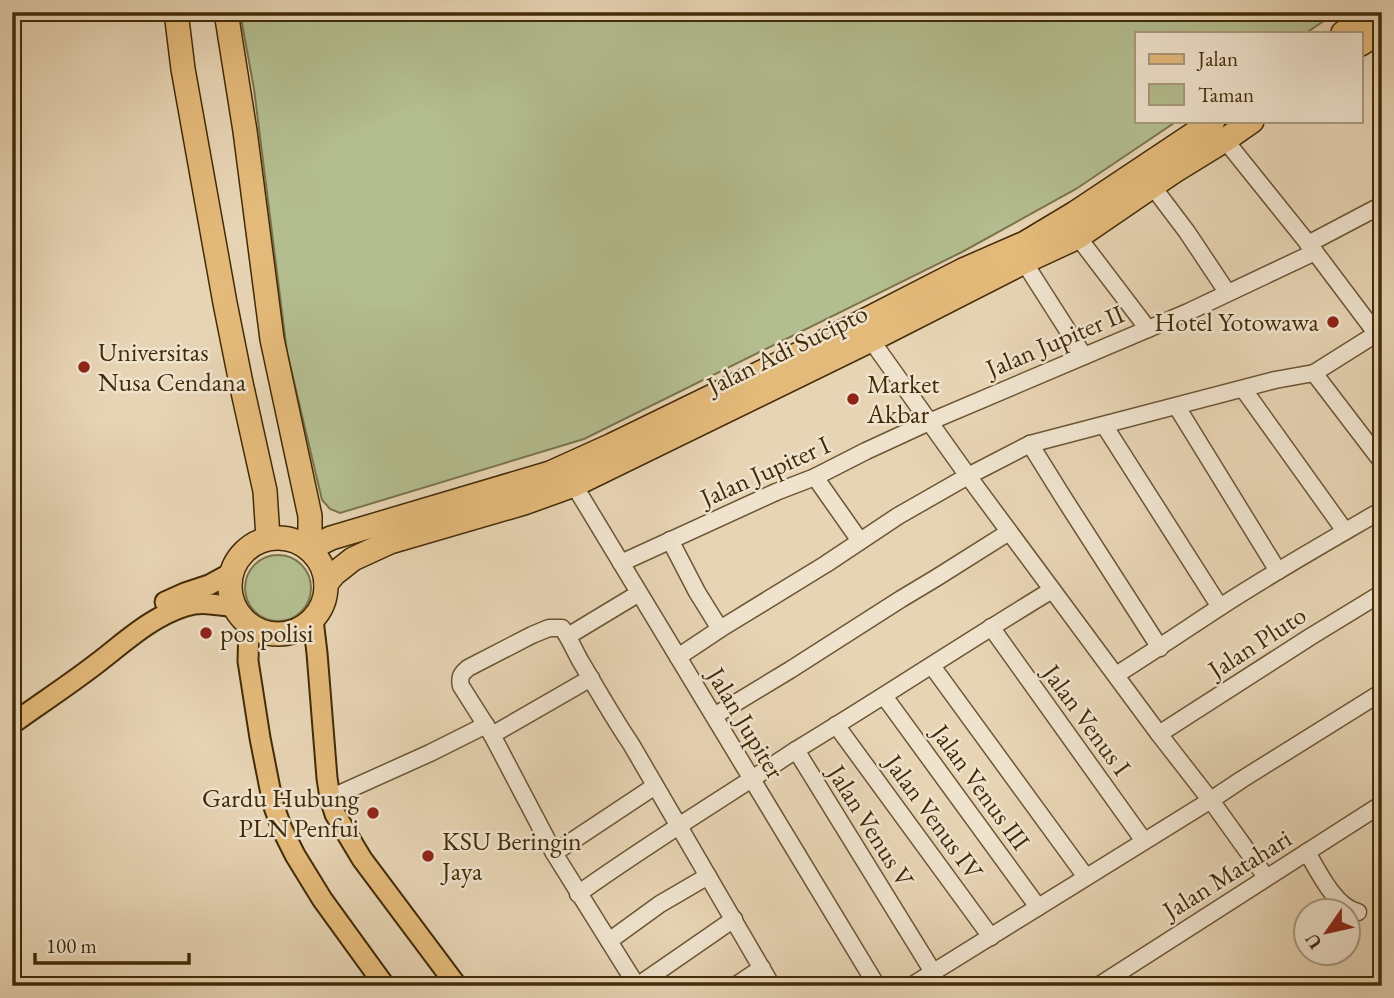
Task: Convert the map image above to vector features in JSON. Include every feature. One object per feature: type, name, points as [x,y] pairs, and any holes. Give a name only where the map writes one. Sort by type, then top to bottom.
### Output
[{"type":"highway","points":[[176,12],[183,69],[225,303],[265,491],[268,538]]},
{"type":"highway","points":[[226,12],[245,131],[272,339],[310,516],[307,548]]},
{"type":"highway","points":[[1344,32],[1374,12]]},
{"type":"highway","points":[[1362,43],[1382,30]]},
{"type":"highway","name":"Jalan Adi Sucipto","points":[[326,584],[353,559],[390,542],[524,503],[573,485],[871,340],[963,270],[1025,243],[1075,214],[1212,122]]},
{"type":"highway","name":"Jalan Adi Sucipto","points":[[307,548],[331,538],[550,473],[919,305],[1024,262],[1078,237],[1251,122]]},
{"type":"highway","points":[[268,538],[294,540],[307,548],[318,559],[326,584],[321,610],[313,621],[299,630],[282,635],[265,633],[250,625],[234,607],[230,596],[231,573],[239,557],[252,545],[268,538]]},
{"type":"main road","points":[[12,709],[141,617],[185,593],[209,585],[231,573]]},
{"type":"main road","points":[[12,724],[143,628],[170,613],[188,605],[198,604],[234,607]]},
{"type":"main road","points":[[313,621],[327,778],[335,814],[362,859],[457,986]]},
{"type":"main road","points":[[250,625],[248,661],[260,738],[273,804],[282,829],[322,898],[385,986]]},
{"type":"street","points":[[678,657],[898,516],[1030,444],[1275,380],[1314,373],[1379,337],[1225,140]]},
{"type":"street","points":[[1153,187],[1227,292]]},
{"type":"street","name":"Jalan Jupiter II","points":[[929,422],[1227,292],[1312,248],[1382,205]]},
{"type":"street","points":[[1078,237],[1148,328]]},
{"type":"street","points":[[1024,262],[1084,356]]},
{"type":"street","points":[[871,340],[1009,533],[1266,877]]},
{"type":"street","points":[[1314,373],[1382,462]]},
{"type":"street","points":[[1244,390],[1345,531]]},
{"type":"street","points":[[1177,407],[1278,571]]},
{"type":"street","name":"Jalan Jupiter I","points":[[621,563],[815,477],[929,422]]},
{"type":"street","points":[[1104,425],[1220,607]]},
{"type":"street","points":[[1030,444],[1160,648]]},
{"type":"street","points":[[815,477],[860,541]]},
{"type":"street","name":"Jalan Jupiter","points":[[573,485],[877,986]]},
{"type":"street","points":[[1115,675],[1278,571],[1382,510]]},
{"type":"street","points":[[714,716],[1009,533]]},
{"type":"street","points":[[670,540],[720,629]]},
{"type":"street","points":[[796,750],[1052,590]]},
{"type":"street","name":"Jalan Pluto","points":[[1159,734],[1382,593]]},
{"type":"street","points":[[568,636],[631,598]]},
{"type":"street","name":"Jalan Venus I","points":[[991,627],[1143,841]]},
{"type":"street","points":[[734,919],[637,986],[554,853],[489,730],[461,686],[461,674],[532,635],[550,628],[562,628],[568,636],[571,645],[734,919],[772,986]]},
{"type":"street","points":[[932,666],[1086,877]]},
{"type":"street","points":[[330,798],[440,748],[489,730],[591,678]]},
{"type":"street","points":[[911,986],[1382,692]]},
{"type":"street","name":"Jalan Venus III","points":[[884,696],[1038,907]]},
{"type":"street","name":"Jalan Venus IV","points":[[836,726],[991,937]]},
{"type":"street","name":"Jalan Venus V","points":[[579,894],[622,862],[796,750],[933,972]]},
{"type":"street","points":[[554,853],[655,786]]},
{"type":"street","name":"Jalan Matahari","points":[[1098,986],[1382,804]]},
{"type":"street","points":[[1307,852],[1336,897]]},
{"type":"street","points":[[609,941],[660,904],[708,876]]},
{"type":"street","points":[[735,986],[762,968]]},
{"type":"green space","points":[[240,12],[1337,12],[1307,32],[1135,32],[1135,122],[1176,122],[1076,189],[962,252],[584,439],[340,513],[330,509],[322,500],[287,352],[254,89]]},
{"type":"green space","points":[[278,555],[291,558],[301,565],[308,575],[311,588],[308,601],[301,611],[291,618],[278,621],[265,618],[255,611],[248,601],[245,588],[248,575],[255,565],[265,558]]},
{"type":"place","name":"Hotel Yotowawa","points":[[1333,322]]},
{"type":"place","name":"Universitas Nusa Cendana","points":[[84,367]]},
{"type":"place","name":"Market Akbar","points":[[853,399]]},
{"type":"place","name":"pos polisi","points":[[206,633]]},
{"type":"place","name":"Gardu Hubung PLN Penfui","points":[[373,813]]},
{"type":"place","name":"KSU Beringin Jaya","points":[[428,856]]}]
